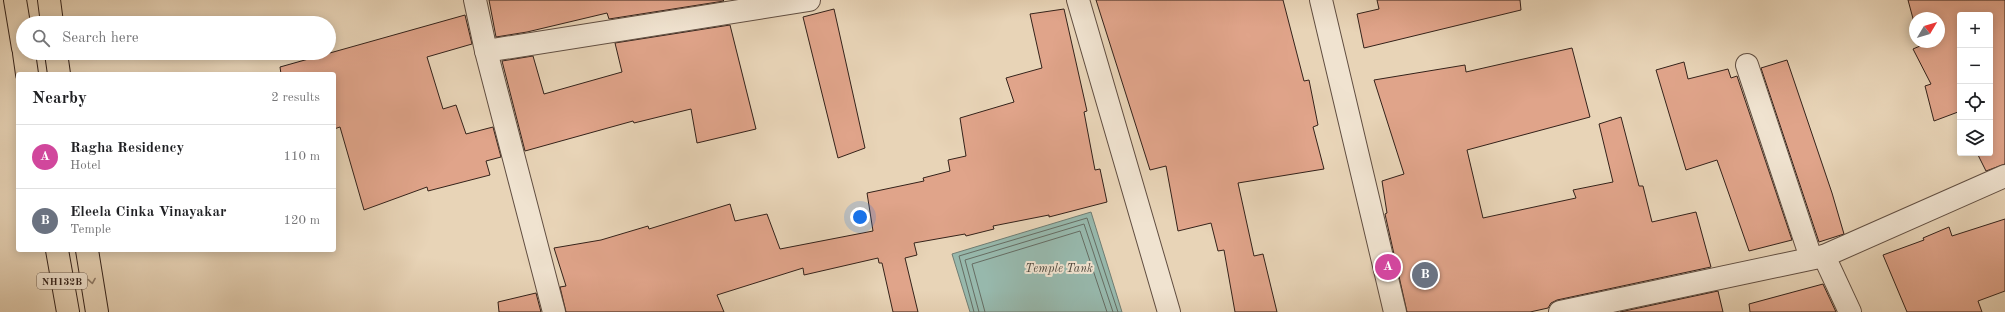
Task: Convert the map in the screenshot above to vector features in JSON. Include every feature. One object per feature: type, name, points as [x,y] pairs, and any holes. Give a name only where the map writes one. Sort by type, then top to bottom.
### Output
[{"type":"highway","points":[[15,0],[18,16]]},
{"type":"highway","points":[[49,0],[51,16]]},
{"type":"highway","points":[[25,60],[27,72]]},
{"type":"highway","points":[[57,60],[59,72]]},
{"type":"highway","name":"NH132B","points":[[57,252],[68,312]]},
{"type":"highway","name":"NH132B","points":[[88,252],[97,312]]},
{"type":"street","points":[[475,0],[486,51],[554,312]]},
{"type":"street","points":[[486,51],[809,0]]},
{"type":"street","points":[[1078,0],[1169,312]]},
{"type":"street","points":[[1321,0],[1396,312]]},
{"type":"street","points":[[1747,65],[1817,257],[1850,312]]},
{"type":"street","points":[[1560,312],[1817,257],[2005,176]]},
{"type":"water","name":"Temple Tank","points":[[1091,212],[1122,312],[970,312],[952,254]]},
{"type":"building","points":[[489,0],[724,1],[609,19],[607,13],[527,32],[496,37]]},
{"type":"building","points":[[1096,0],[1283,0],[1304,81],[1309,80],[1318,125],[1313,127],[1324,169],[1238,183],[1254,256],[1263,254],[1277,312],[1235,312],[1224,250],[1218,251],[1211,223],[1178,231],[1166,166],[1150,170]]},
{"type":"building","points":[[1377,0],[1520,0],[1521,10],[1364,48],[1357,14],[1379,9]]},
{"type":"building","points":[[1908,0],[2005,0],[2005,164],[1986,171],[1978,156],[1993,156],[1993,12],[1957,12],[1957,112],[1934,121],[1925,86],[1931,84],[1913,49],[1945,48],[1945,12],[1911,12]]},
{"type":"building","points":[[834,9],[865,148],[838,158],[803,17]]},
{"type":"building","points":[[1064,9],[1087,111],[1084,112],[1095,170],[1100,169],[1107,202],[1049,217],[1049,215],[993,226],[994,229],[966,236],[965,234],[914,243],[917,255],[905,258],[918,312],[893,312],[882,263],[879,263],[878,258],[804,275],[803,268],[717,295],[724,312],[566,312],[560,287],[566,286],[554,248],[601,240],[648,226],[649,229],[730,204],[735,221],[767,214],[780,249],[873,231],[867,193],[924,181],[923,178],[950,171],[948,160],[966,156],[960,118],[1014,102],[1006,78],[1042,68],[1030,14]]},
{"type":"building","points":[[465,15],[472,44],[427,57],[443,109],[456,105],[466,134],[493,127],[501,157],[486,161],[490,175],[428,191],[427,187],[364,210],[340,127],[336,128],[336,72],[281,72],[280,67],[305,60],[336,60],[336,51]]},
{"type":"building","points":[[730,25],[756,129],[697,143],[691,109],[634,123],[633,121],[525,151],[502,61],[533,56],[544,94],[622,72],[615,43]]},
{"type":"building","points":[[1572,48],[1590,117],[1467,150],[1483,218],[1576,198],[1573,190],[1613,182],[1599,124],[1621,117],[1639,186],[1643,186],[1652,222],[1696,212],[1711,267],[1557,300],[1551,303],[1548,308],[1530,312],[1407,312],[1385,214],[1387,213],[1382,181],[1404,174],[1374,80],[1465,65],[1466,72]]},
{"type":"building","points":[[1787,60],[1832,193],[1844,234],[1819,242],[1761,68]]},
{"type":"building","points":[[1684,62],[1688,79],[1728,69],[1731,78],[1737,76],[1792,240],[1749,251],[1717,160],[1686,170],[1656,70]]},
{"type":"building","points":[[2005,219],[2005,291],[1978,301],[1982,312],[1907,312],[1883,255],[1924,240],[1923,238],[1949,227],[1952,236]]},
{"type":"building","points":[[1823,284],[1836,312],[1750,312],[1749,304]]},
{"type":"building","points":[[1718,291],[1723,312],[1620,312]]},
{"type":"building","points":[[536,293],[541,312],[499,312],[498,302]]},
{"type":"place","name":"Ragha Residency","points":[[1388,267]]},
{"type":"place","name":"Eleela Cinka Vinayakar","points":[[1425,275]]}]
